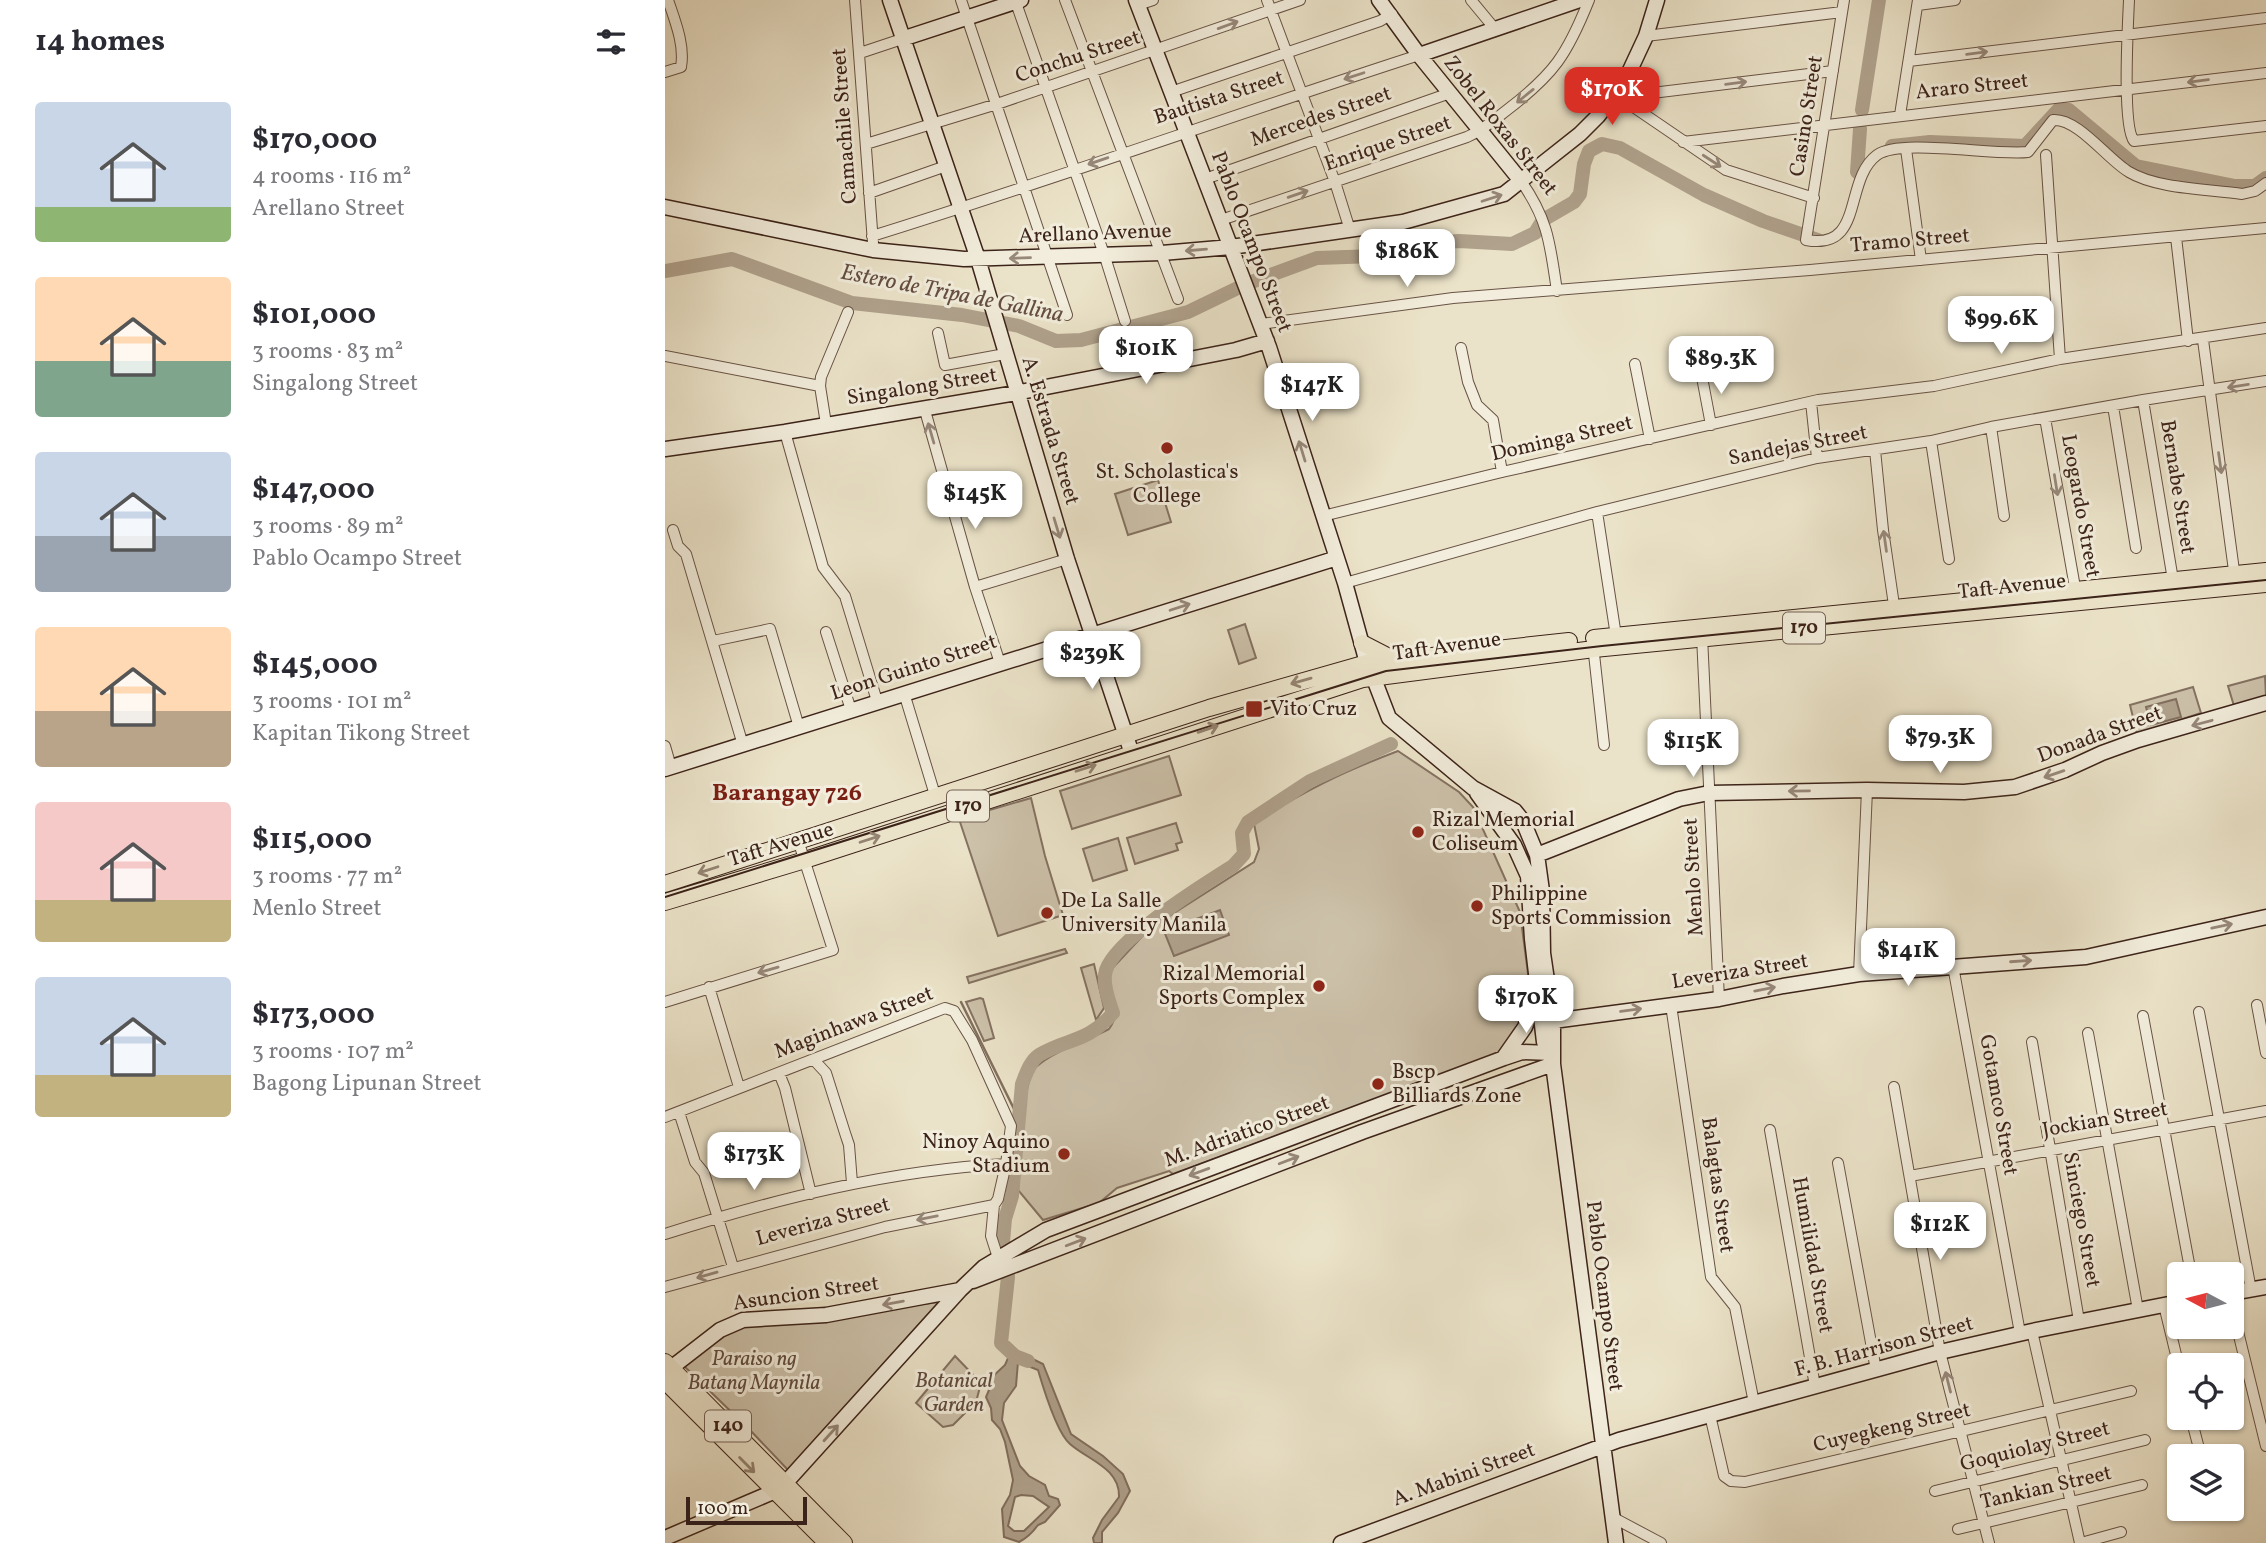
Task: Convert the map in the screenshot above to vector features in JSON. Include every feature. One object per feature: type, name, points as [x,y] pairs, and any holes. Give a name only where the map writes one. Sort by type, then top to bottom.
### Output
[{"type":"main road","name":"Taft Avenue","points":[[665,884],[1209,708],[1367,663],[1593,644],[2235,580],[2266,571]]},
{"type":"main road","name":"Taft Avenue","points":[[2135,590],[2173,580],[2235,580],[2266,584]]},
{"type":"main road","name":"Taft Avenue","points":[[665,902],[805,860],[1363,679],[1593,644],[1616,636],[1702,633]]},
{"type":"main road","points":[[1362,643],[1384,656],[1399,660]]},
{"type":"main road","points":[[992,778],[1000,796]]},
{"type":"main road","name":"140","points":[[667,1370],[780,1488],[827,1543]]},
{"type":"main road","name":"140","points":[[780,1488],[844,1543]]},
{"type":"street","points":[[665,72],[681,67],[681,42],[670,21],[668,0]]},
{"type":"street","name":"Camachile Street","points":[[855,0],[873,243]]},
{"type":"street","name":"A. Estrada Street","points":[[890,0],[978,260],[1067,559],[1132,754]]},
{"type":"street","points":[[961,0],[1067,315]]},
{"type":"street","points":[[1065,0],[1178,299]]},
{"type":"street","points":[[1137,2],[1153,0]]},
{"type":"street","name":"Conchu Street","points":[[866,144],[1156,51],[1269,5],[1300,0]]},
{"type":"street","name":"Zobel Roxas Street","points":[[1379,0],[1392,14],[1419,55],[1537,203],[1547,228],[1557,291]]},
{"type":"street","points":[[1471,0],[1495,29]]},
{"type":"street","name":"Bautista Street","points":[[873,243],[1023,187],[1495,29],[1551,4],[1580,0]]},
{"type":"street","name":"Enrique Street","points":[[1221,220],[1480,131],[1547,77],[1563,57],[1589,0]]},
{"type":"street","name":"Arellano Avenue","points":[[665,207],[978,260],[1105,257],[1231,247],[1403,222],[1504,194],[1580,134],[1618,96],[1636,61],[1657,0]]},
{"type":"street","name":"Casino Street","points":[[1844,0],[1807,233],[1821,242],[1836,237],[1842,230],[1866,166],[1879,154],[1906,149]]},
{"type":"street","points":[[1900,115],[1918,3],[1955,0]]},
{"type":"street","points":[[2129,0],[2127,89],[2129,134],[2134,141],[2266,126]]},
{"type":"street","points":[[860,53],[1017,1],[1125,321]]},
{"type":"street","name":"Pablo Ocampo Street","points":[[1137,2],[1267,341],[1345,583],[1367,663]]},
{"type":"street","points":[[1269,5],[1335,182],[1350,230]]},
{"type":"street","points":[[1646,36],[1842,12]]},
{"type":"street","points":[[1171,92],[1380,21],[1392,14]]},
{"type":"street","points":[[1909,61],[2266,18]]},
{"type":"street","points":[[1618,96],[1833,71]]},
{"type":"street","name":"Araro Street","points":[[1683,142],[2266,73]]},
{"type":"street","name":"Mercedes Street","points":[[1205,179],[1450,93]]},
{"type":"street","points":[[1618,96],[1726,170],[1814,198]]},
{"type":"street","points":[[1921,260],[1906,149],[2011,154],[2028,152],[2049,124],[2059,119],[2084,134],[2132,174],[2155,182],[2242,194],[2255,191],[2266,183]]},
{"type":"street","points":[[2046,155],[2060,359]]},
{"type":"street","points":[[869,193],[946,166]]},
{"type":"street","name":"Tramo Street","points":[[1261,324],[1453,298],[2266,229]]},
{"type":"street","points":[[2176,237],[2188,341]]},
{"type":"street","points":[[826,424],[820,386],[824,366],[835,348],[848,312]]},
{"type":"street","name":"Dominga Street","points":[[1323,516],[1811,402],[1934,386],[2060,359],[2203,340],[2266,328]]},
{"type":"street","points":[[938,333],[945,365],[1005,354]]},
{"type":"street","points":[[2203,340],[2235,580]]},
{"type":"street","name":"Singalong Street","points":[[665,449],[785,432],[1016,393],[1236,350],[1267,341]]},
{"type":"street","points":[[1461,348],[1468,382],[1478,405],[1493,420],[1503,472]]},
{"type":"street","points":[[665,356],[820,386]]},
{"type":"street","points":[[1635,364],[1650,439]]},
{"type":"street","points":[[1702,372],[1711,425]]},
{"type":"street","name":"Sandejas Street","points":[[1345,583],[1597,512],[1817,458],[1931,441],[2113,405],[2266,382]]},
{"type":"street","name":"Bernabe Street","points":[[2143,400],[2173,580]]},
{"type":"street","points":[[1811,402],[1817,458]]},
{"type":"street","points":[[2113,405],[2136,548]]},
{"type":"street","points":[[924,407],[975,587],[1000,663]]},
{"type":"street","name":"Leogardo Street","points":[[2045,418],[2074,596]]},
{"type":"street","points":[[1991,427],[2004,516]]},
{"type":"street","points":[[785,432],[823,567],[845,596],[877,701]]},
{"type":"street","points":[[1931,441],[1949,559]]},
{"type":"street","points":[[1875,450],[1895,614]]},
{"type":"street","points":[[1597,512],[1616,636]]},
{"type":"street","points":[[673,530],[678,546],[686,554],[743,745]]},
{"type":"street","name":"Leon Guinto Street","points":[[668,768],[1337,558]]},
{"type":"street","points":[[975,587],[1067,559]]},
{"type":"street","points":[[713,641],[770,629],[799,727]]},
{"type":"street","points":[[826,632],[851,710]]},
{"type":"street","name":"Menlo Street","points":[[1702,633],[1719,999]]},
{"type":"street","points":[[1593,644],[1604,745]]},
{"type":"street","name":"Pablo Ocampo Street","points":[[1374,679],[1389,718],[1473,788],[1515,811],[1523,821],[1535,866],[1553,1021],[1553,1059],[1616,1543]]},
{"type":"street","points":[[904,693],[935,795]]},
{"type":"street","name":"Donada Street","points":[[1535,866],[1679,799],[1709,793],[1867,790],[1964,792],[2015,787],[2065,771],[2102,753],[2138,740],[2266,703]]},
{"type":"street","points":[[665,746],[668,768]]},
{"type":"street","name":"Pablo Ocampo Street","points":[[1473,788],[1514,845],[1535,866],[1537,991],[1544,1042],[1553,1059]]},
{"type":"street","points":[[1859,974],[1867,790]]},
{"type":"street","points":[[1500,824],[1515,811]]},
{"type":"street","points":[[665,1002],[833,950],[798,840]]},
{"type":"street","name":"Leveriza Street","points":[[1553,1021],[1719,999],[1859,974],[2086,957],[2266,917]]},
{"type":"street","name":"Gotamco Street","points":[[1953,966],[1989,1161],[2026,1332],[2050,1410],[2081,1543]]},
{"type":"street","points":[[709,987],[739,1087]]},
{"type":"street","points":[[1504,1058],[1525,1027],[1537,991]]},
{"type":"street","name":"Balagtas Street","points":[[1671,1005],[1711,1277],[1735,1307],[1754,1403]]},
{"type":"street","points":[[2257,1005],[2266,1053]]},
{"type":"street","name":"Maginhawa Street","points":[[665,1117],[945,1008],[954,1011],[972,1040],[1010,1126],[1006,1164],[998,1199],[994,1205],[991,1236],[1005,1263]]},
{"type":"street","points":[[2199,1012],[2251,1290]]},
{"type":"street","points":[[2143,1016],[2189,1262]]},
{"type":"street","points":[[2088,1033],[2138,1310]]},
{"type":"street","name":"Sinciego Street","points":[[2032,1042],[2079,1321]]},
{"type":"street","name":"M. Adriatico Street","points":[[665,1538],[780,1488],[964,1287],[1005,1263],[1046,1230],[1504,1058],[1522,1052],[1553,1059]]},
{"type":"street","name":"M. Adriatico Street","points":[[1005,1263],[1553,1059]]},
{"type":"street","points":[[814,1060],[826,1073],[849,1145],[852,1183]]},
{"type":"street","points":[[779,1073],[811,1194]]},
{"type":"street","points":[[1894,1087],[1941,1352],[1989,1543]]},
{"type":"street","name":"Jockian Street","points":[[1910,1176],[2266,1111]]},
{"type":"street","points":[[679,1112],[695,1162],[704,1173],[733,1267]]},
{"type":"street","name":"Humilidad Street","points":[[1770,1130],[1815,1387]]},
{"type":"street","points":[[1838,1163],[1876,1370]]},
{"type":"street","points":[[665,1234],[719,1217],[852,1183],[959,1167],[1006,1164]]},
{"type":"street","name":"Leveriza Street","points":[[665,1287],[885,1227],[994,1205]]},
{"type":"street","name":"Asuncion Street","points":[[667,1370],[720,1330],[743,1320],[826,1315],[964,1287]]},
{"type":"street","points":[[2244,1291],[2266,1287]]},
{"type":"street","name":"F. B. Harrison Street","points":[[1602,1445],[1941,1352],[2167,1304]]},
{"type":"street","points":[[2164,1305],[2176,1353]]},
{"type":"street","points":[[2240,1339],[2266,1446]]},
{"type":"street","name":"Cuyegkeng Street","points":[[1710,1415],[1724,1476],[1731,1481],[1745,1482],[2131,1391]]},
{"type":"street","name":"Goquiolay Street","points":[[1935,1491],[2145,1440]]},
{"type":"street","name":"A. Mabini Street","points":[[1341,1543],[1602,1445]]},
{"type":"street","name":"Tankian Street","points":[[1958,1529],[2142,1485]]},
{"type":"street","points":[[1612,1517],[1661,1543]]},
{"type":"street","points":[[2081,1543],[2121,1532]]},
{"type":"green space","points":[[1158,480],[1171,522],[1128,535],[1115,494]]},
{"type":"green space","points":[[1245,624],[1256,658],[1239,664],[1228,630]]},
{"type":"green space","points":[[2265,676],[2266,697],[2234,706],[2228,686]]},
{"type":"green space","points":[[2193,687],[2201,713],[2137,734],[2130,705]]},
{"type":"green space","name":"Rizal Memorial Sports Complex","points":[[1398,751],[1459,792],[1473,807],[1520,912],[1531,997],[1526,1015],[1504,1052],[1173,1174],[1169,1171],[1117,1188],[1099,1203],[1043,1220],[1018,1190],[1024,1106],[1031,1076],[1036,1067],[1061,1051],[1109,1029],[1113,1023],[1115,1009],[1107,974],[1149,929],[1254,862],[1259,849],[1254,824],[1323,783]]},
{"type":"green space","points":[[1169,756],[1181,795],[1072,829],[1060,791]]},
{"type":"green space","points":[[1031,798],[1063,915],[998,936],[959,819]]},
{"type":"green space","points":[[1176,823],[1182,842],[1176,844],[1178,850],[1135,864],[1127,838]]},
{"type":"green space","points":[[1118,838],[1127,870],[1093,881],[1083,849]]},
{"type":"green space","points":[[1065,949],[1067,953],[969,983],[967,977]]},
{"type":"green space","points":[[1094,964],[1104,1008],[1096,1020],[1081,968]]},
{"type":"green space","points":[[983,999],[994,1038],[984,1041],[966,1002]]},
{"type":"green space","name":"Paraiso ng Batang Maynila","points":[[939,1302],[788,1470],[684,1366],[730,1329]]},
{"type":"green space","name":"Botanical Garden","points":[[955,1356],[981,1383],[976,1402],[953,1425],[943,1427],[916,1403]]},
{"type":"shaded area","points":[[2176,699],[2181,717],[2151,725],[2146,707]]},
{"type":"shaded area","points":[[1220,910],[1229,935],[1174,956],[1164,931]]},
{"type":"shaded area","points":[[1012,1349],[1043,1364],[1071,1434],[1123,1474],[1130,1491],[1118,1513],[1102,1532],[1102,1543],[1094,1543],[1093,1538],[1119,1497],[1118,1487],[1109,1472],[1077,1450],[1065,1438],[1051,1409],[1038,1370],[1018,1362],[1016,1386],[1004,1403],[1002,1420],[1020,1466],[1029,1476],[1045,1485],[1049,1496],[1058,1499],[1060,1505],[1045,1522],[1019,1542],[1004,1537],[1002,1509],[1010,1495],[1013,1480],[1005,1442],[1000,1429],[992,1420],[986,1397],[989,1390],[988,1381],[1005,1365]],"holes":[[[1033,1496],[1049,1507],[1024,1531],[1014,1531],[1008,1526],[1015,1497]]]},
{"type":"waterway","points":[[1862,110],[1879,0]]},
{"type":"waterway","name":"Estero de Tripa de Gallina","points":[[1892,146],[1930,142],[2025,146],[2059,109],[2069,110],[2136,166],[2235,186],[2255,186],[2266,178]]},
{"type":"waterway","points":[[1857,172],[1860,129]]},
{"type":"waterway","name":"Estero de Tripa de Gallina","points":[[665,271],[732,259],[852,303],[962,315],[1019,326],[1056,341],[1081,340],[1188,312],[1246,284],[1317,258],[1376,256],[1407,245],[1459,241],[1512,244],[1535,233],[1543,220],[1574,202],[1580,194],[1584,164],[1589,151],[1602,144],[1620,148],[1704,195],[1763,221],[1818,240]]},
{"type":"waterway","points":[[1028,1361],[1015,1356],[1001,1343],[1008,1277],[1007,1255],[1003,1242],[1005,1219],[1012,1196],[1022,1084],[1031,1064],[1039,1055],[1050,1049],[1086,1035],[1113,1013],[1105,981],[1106,970],[1113,957],[1162,913],[1233,866],[1244,854],[1242,833],[1248,822],[1310,781],[1391,744]]},
{"type":"waterway","points":[[961,1002],[1019,1119]]},
{"type":"tram line","points":[[665,897],[1386,671],[1602,646],[2266,580]]},
{"type":"place","name":"St. Scholastica's College","points":[[1167,448]]},
{"type":"place","name":"Vito Cruz","points":[[1254,709]]},
{"type":"place","name":"Rizal Memorial Coliseum","points":[[1418,832]]},
{"type":"place","name":"Philippine Sports Commission","points":[[1477,906]]},
{"type":"place","name":"De La Salle University Manila","points":[[1047,913]]},
{"type":"place","name":"Rizal Memorial Sports Complex","points":[[1319,986]]},
{"type":"place","name":"Bscp Billiards Zone","points":[[1378,1084]]},
{"type":"place","name":"Ninoy Aquino Stadium","points":[[1064,1154]]},
{"type":"district","name":"Barangay 726","points":[[787,794]]}]
